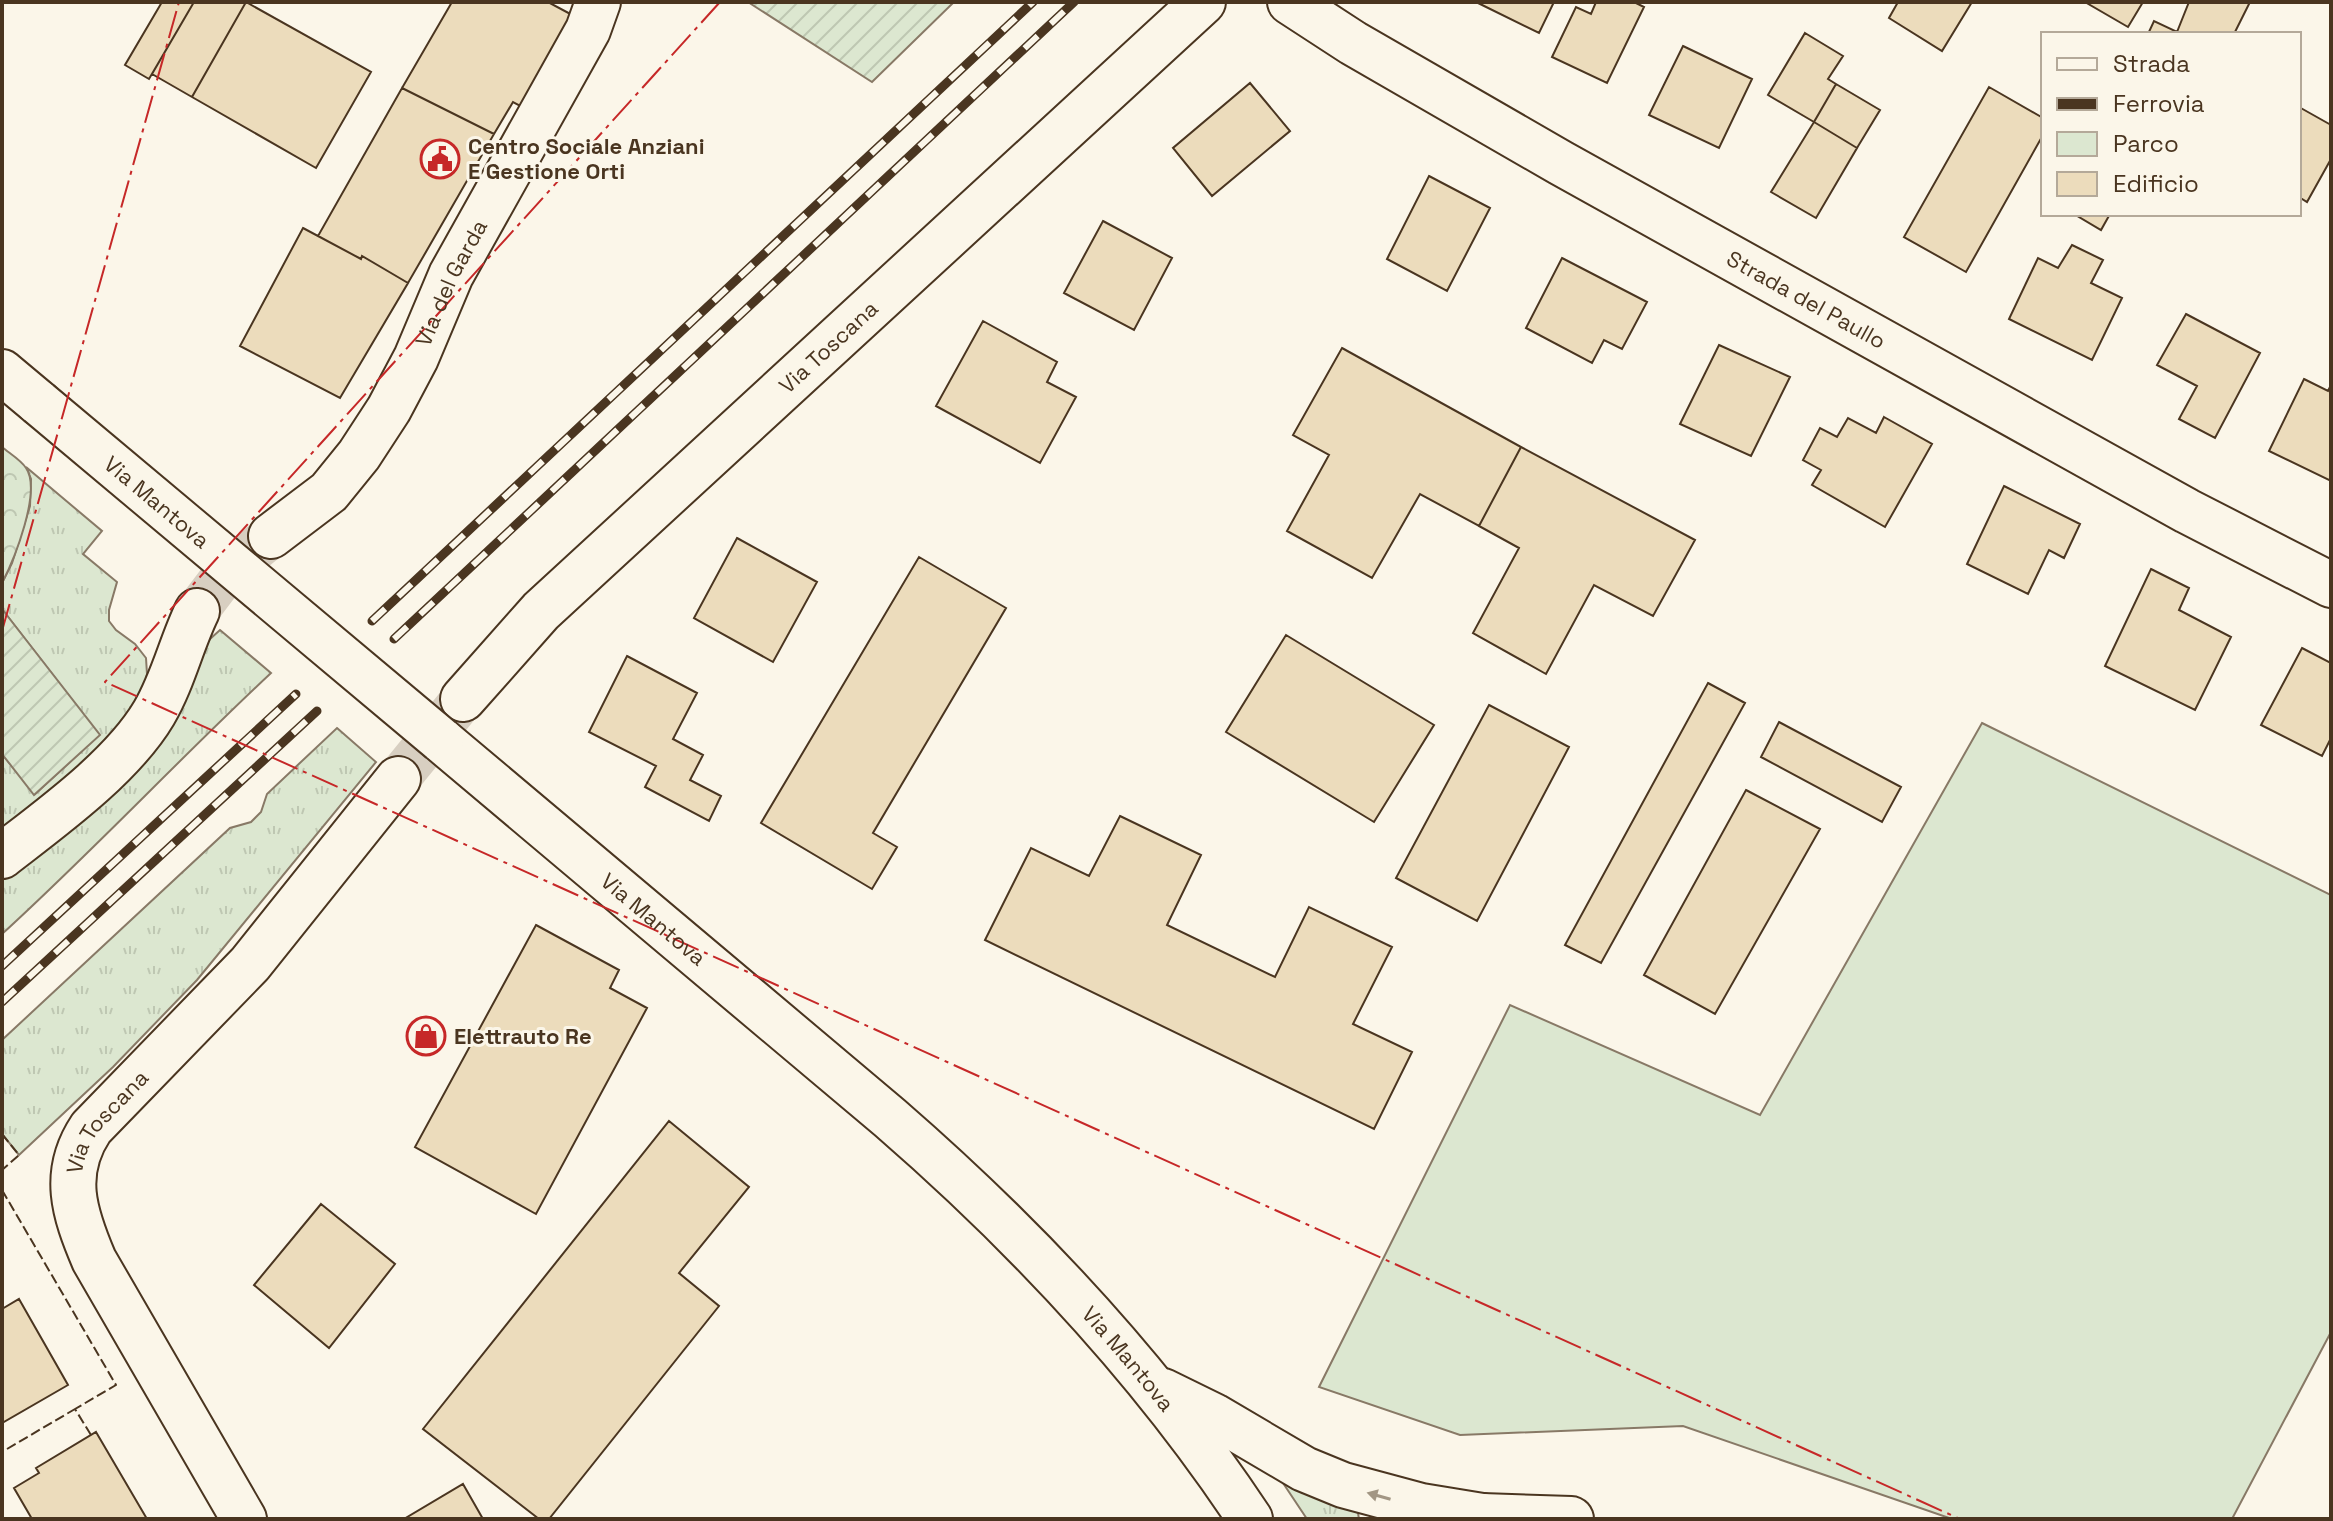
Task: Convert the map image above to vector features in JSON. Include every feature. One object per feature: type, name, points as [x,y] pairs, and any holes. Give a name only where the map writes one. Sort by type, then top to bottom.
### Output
[{"type":"street","name":"Via del Garda","points":[[271,536],[329,492],[359,455],[389,409],[416,358],[451,275],[588,30],[598,2]]},
{"type":"street","name":"Via Toscana","points":[[463,699],[552,600],[1203,2]]},
{"type":"street","name":"Strada del Paullo","points":[[1290,2],[1353,43],[1561,163],[2187,511],[2331,585]]},
{"type":"street","name":"Via Mantova","points":[[2,372],[890,1118],[1030,1248],[1092,1313],[1143,1373],[1250,1519]]},
{"type":"street","points":[[2,856],[87,787],[143,728],[155,712],[197,611]]},
{"type":"street","name":"Via Toscana","points":[[244,1519],[94,1260],[83,1234],[73,1194],[75,1160],[91,1128],[250,964],[398,779]]},
{"type":"street","points":[[1143,1373],[1168,1395],[1214,1416],[1304,1469],[1381,1497],[1473,1517],[1571,1519]]},
{"type":"green space","points":[[748,2],[954,2],[872,82]]},
{"type":"green space","points":[[2,447],[26,468],[31,492],[24,526],[2,583]]},
{"type":"green space","points":[[26,467],[102,531],[83,554],[117,582],[109,621],[146,658],[147,674],[144,689],[123,727],[2,837],[2,754],[35,794],[99,735],[2,609],[2,583],[12,563],[30,506],[31,479]]},
{"type":"green space","points":[[2,609],[100,735],[34,795],[2,754]]},
{"type":"green space","points":[[220,630],[271,673],[2,934],[2,872]]},
{"type":"green space","points":[[1982,723],[2331,895],[2331,1332],[2232,1519],[1952,1519],[1683,1426],[1460,1435],[1319,1387],[1510,1005],[1760,1115]]},
{"type":"green space","points":[[337,728],[376,762],[197,980],[113,1067],[19,1155],[2,1134],[2,1040],[230,828],[251,822],[261,812],[267,794]]},
{"type":"green space","points":[[1281,1480],[1355,1511],[1359,1519],[1307,1519]]},
{"type":"building","points":[[162,2],[194,2],[149,79],[125,65]]},
{"type":"building","points":[[194,2],[246,2],[192,97],[152,74]]},
{"type":"building","points":[[246,2],[371,72],[316,168],[192,97]]},
{"type":"building","points":[[452,2],[548,2],[576,17],[524,108],[513,102],[494,134],[402,88]]},
{"type":"building","points":[[1476,2],[1554,2],[1539,33]]},
{"type":"building","points":[[1596,2],[1634,2],[1644,7],[1607,83],[1552,57],[1576,7],[1591,14]]},
{"type":"building","points":[[1898,2],[1972,2],[1942,51],[1889,18]]},
{"type":"building","points":[[2085,2],[2143,2],[2128,27]]},
{"type":"building","points":[[2189,2],[2250,2],[2235,32],[2177,32]]},
{"type":"building","points":[[2154,21],[2177,32],[2149,32]]},
{"type":"building","points":[[1805,33],[1843,56],[1828,79],[1836,84],[1814,122],[1768,95]]},
{"type":"building","points":[[1683,46],[1752,79],[1719,148],[1649,115]]},
{"type":"building","points":[[1250,83],[1290,131],[1212,196],[1173,148]]},
{"type":"building","points":[[1836,84],[1880,110],[1857,148],[1814,122]]},
{"type":"building","points":[[1989,87],[2041,117],[2041,139],[1966,272],[1904,237]]},
{"type":"building","points":[[402,88],[494,134],[408,283],[362,256],[361,259],[318,236]]},
{"type":"building","points":[[2301,108],[2331,125],[2331,159],[2307,202],[2301,198]]},
{"type":"building","points":[[1814,122],[1857,148],[1816,218],[1771,192]]},
{"type":"building","points":[[1429,176],[1490,208],[1447,291],[1387,259]]},
{"type":"building","points":[[2077,216],[2109,216],[2101,230]]},
{"type":"building","points":[[1103,221],[1172,258],[1134,330],[1064,293]]},
{"type":"building","points":[[303,228],[361,259],[362,256],[408,283],[340,398],[240,346]]},
{"type":"building","points":[[2072,245],[2103,260],[2091,283],[2122,298],[2092,360],[2009,319],[2038,258],[2058,268]]},
{"type":"building","points":[[1562,258],[1647,302],[1622,349],[1604,340],[1592,363],[1526,328]]},
{"type":"building","points":[[2186,314],[2260,353],[2215,438],[2179,419],[2197,386],[2157,365]]},
{"type":"building","points":[[983,321],[1057,362],[1047,382],[1076,397],[1040,463],[936,406]]},
{"type":"building","points":[[1719,345],[1790,377],[1751,456],[1680,424]]},
{"type":"building","points":[[1342,348],[1521,447],[1479,526],[1420,494],[1372,578],[1287,531],[1329,455],[1293,435]]},
{"type":"building","points":[[2304,379],[2328,391],[2331,385],[2331,481],[2269,451]]},
{"type":"building","points":[[1884,417],[1932,444],[1885,527],[1812,485],[1821,470],[1803,460],[1820,428],[1837,437],[1848,418],[1876,433]]},
{"type":"building","points":[[1521,447],[1695,540],[1653,616],[1594,585],[1546,674],[1473,633],[1519,548],[1479,526]]},
{"type":"building","points":[[2004,486],[2080,524],[2064,558],[2049,550],[2028,594],[1967,564]]},
{"type":"building","points":[[737,538],[817,582],[773,662],[694,618]]},
{"type":"building","points":[[919,557],[1006,608],[873,833],[897,847],[872,889],[761,823]]},
{"type":"building","points":[[2151,569],[2189,588],[2179,610],[2231,637],[2195,710],[2105,666]]},
{"type":"building","points":[[1286,635],[1434,725],[1374,822],[1226,732]]},
{"type":"building","points":[[2302,648],[2331,663],[2331,738],[2322,756],[2261,725]]},
{"type":"building","points":[[627,656],[697,693],[673,739],[703,755],[690,780],[721,796],[709,821],[645,787],[656,766],[589,732]]},
{"type":"building","points":[[1708,683],[1745,703],[1601,963],[1565,945]]},
{"type":"building","points":[[1489,705],[1569,747],[1477,921],[1396,878]]},
{"type":"building","points":[[1779,722],[1901,787],[1882,822],[1761,757]]},
{"type":"building","points":[[1746,790],[1820,829],[1715,1014],[1644,975]]},
{"type":"building","points":[[1120,816],[1201,855],[1167,925],[1275,977],[1309,907],[1392,947],[1353,1024],[1412,1052],[1374,1129],[985,940],[1031,848],[1089,876]]},
{"type":"building","points":[[536,925],[619,970],[610,988],[647,1008],[536,1214],[415,1147]]},
{"type":"building","points":[[669,1121],[749,1187],[679,1273],[719,1306],[549,1519],[539,1519],[423,1429]]},
{"type":"building","points":[[321,1204],[395,1264],[329,1348],[254,1285]]},
{"type":"building","points":[[19,1299],[68,1385],[2,1423],[2,1309]]},
{"type":"building","points":[[96,1432],[147,1519],[32,1519],[14,1488],[39,1473],[36,1468]]},
{"type":"building","points":[[463,1484],[483,1519],[404,1519]]},
{"type":"tunnel","points":[[197,611],[225,574],[271,536]]},
{"type":"tunnel","points":[[398,779],[463,699]]},
{"type":"railway","points":[[372,621],[1033,2]]},
{"type":"railway","points":[[394,639],[1074,2]]},
{"type":"railway","points":[[2,966],[296,694]]},
{"type":"railway","points":[[2,1002],[317,711]]},
{"type":"fence","points":[[2,1134],[19,1155],[2,1170]]},
{"type":"fence","points":[[2,1190],[116,1385],[75,1409],[91,1435]]},
{"type":"fence","points":[[7,1449],[75,1409]]},
{"type":"power","points":[[2,631],[179,2]]},
{"type":"power","points":[[720,2],[105,682],[1960,1519]]},
{"type":"place","name":"Centro Sociale Anziani E Gestione Orti","points":[[440,159]]},
{"type":"place","name":"Elettrauto Re","points":[[426,1036]]}]
